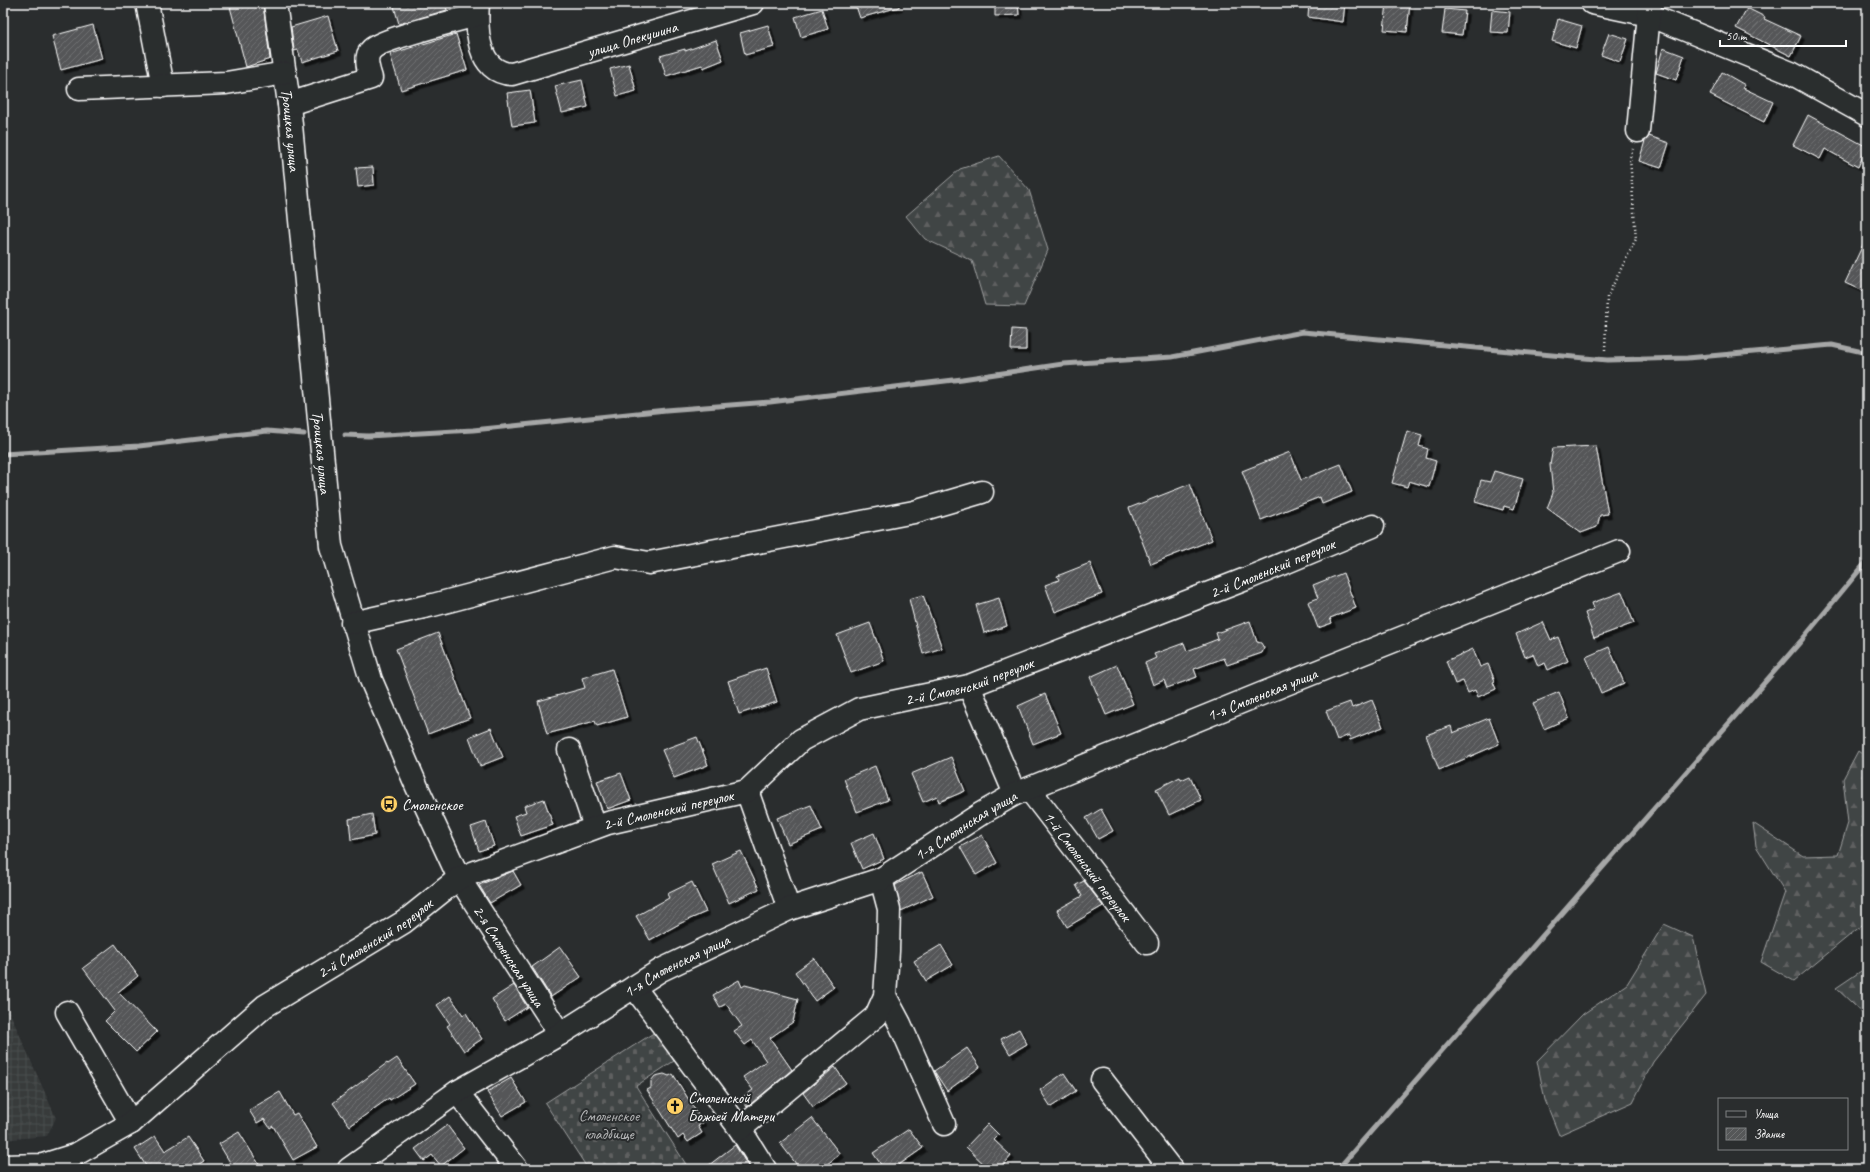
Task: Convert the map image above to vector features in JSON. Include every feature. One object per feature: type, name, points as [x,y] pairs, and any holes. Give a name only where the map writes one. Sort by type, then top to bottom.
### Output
[{"type":"street","points":[[147,3],[163,86]]},
{"type":"street","name":"Троицкая улица","points":[[275,3],[289,104],[331,546],[352,623],[371,680],[417,788],[459,878]]},
{"type":"street","name":"улица Опекушина","points":[[478,9],[479,44],[487,63],[501,74],[512,74],[697,11],[753,3]]},
{"type":"street","points":[[1592,3],[1649,9],[1791,73],[1867,115]]},
{"type":"street","points":[[289,104],[371,78],[367,67],[368,56],[372,48],[478,9]]},
{"type":"street","points":[[1638,131],[1649,9]]},
{"type":"street","points":[[79,89],[226,83],[285,73]]},
{"type":"street","points":[[352,623],[433,605],[615,557],[649,563],[914,512],[982,492]]},
{"type":"street","name":"2-й Смоленский переулок","points":[[3,1166],[43,1164],[75,1155],[131,1123],[265,1006],[404,922],[459,878],[595,827],[701,800],[747,791],[800,740],[859,709],[969,686],[1246,579],[1373,526]]},
{"type":"street","name":"1-я Смоленская улица","points":[[349,1169],[457,1092],[560,1034],[661,970],[789,909],[881,879],[982,813],[1022,792],[1254,696],[1619,551]]},
{"type":"street","name":"1-й Смоленский переулок","points":[[969,686],[1022,792],[1147,943]]},
{"type":"street","points":[[569,750],[595,827]]},
{"type":"street","points":[[747,791],[789,909]]},
{"type":"street","name":"2-я Смоленская улица","points":[[459,878],[560,1034]]},
{"type":"street","points":[[740,1129],[876,1016],[885,996],[889,909],[881,879]]},
{"type":"street","points":[[634,986],[740,1129],[764,1169]]},
{"type":"street","points":[[885,996],[900,1024],[944,1124]]},
{"type":"street","points":[[67,1012],[131,1123]]},
{"type":"street","points":[[1102,1080],[1171,1169]]},
{"type":"street","points":[[457,1092],[517,1169]]},
{"type":"path","points":[[1605,350],[1607,297],[1636,239],[1630,158],[1638,131]]},
{"type":"shaded area","points":[[3,997],[56,1118],[47,1136],[3,1140]]},
{"type":"green space","points":[[999,156],[1029,190],[1048,250],[1024,306],[985,305],[972,261],[925,239],[906,216],[960,169]]},
{"type":"green space","points":[[1858,751],[1867,758],[1867,921],[1794,981],[1761,962],[1785,892],[1756,846],[1753,823],[1803,856],[1838,855],[1848,823],[1843,779]]},
{"type":"green space","points":[[1664,924],[1693,937],[1706,995],[1653,1062],[1633,1102],[1559,1135],[1545,1100],[1537,1061],[1583,1014],[1627,984]]},
{"type":"green space","points":[[1867,967],[1867,1017],[1836,988]]},
{"type":"green space","name":"Смоленское кладбище","points":[[655,1032],[674,1061],[636,1086],[689,1169],[588,1169],[545,1103]]},
{"type":"building","points":[[229,3],[263,3],[270,59],[246,67]]},
{"type":"building","points":[[393,3],[445,3],[447,10],[399,24]]},
{"type":"building","points":[[855,3],[899,3],[899,7],[860,18]]},
{"type":"building","points":[[995,3],[1018,3],[1019,15],[995,16]]},
{"type":"building","points":[[1309,3],[1345,3],[1343,22],[1308,17]]},
{"type":"building","points":[[1387,3],[1410,3],[1407,32],[1384,30]]},
{"type":"building","points":[[1747,8],[1765,17],[1764,19],[1801,36],[1791,56],[1736,28]]},
{"type":"building","points":[[822,9],[828,29],[801,37],[795,17]]},
{"type":"building","points":[[1445,9],[1465,11],[1462,35],[1442,33]]},
{"type":"building","points":[[1492,10],[1510,12],[1508,33],[1490,32]]},
{"type":"building","points":[[328,16],[338,51],[302,62],[298,50],[294,51],[291,27]]},
{"type":"building","points":[[1558,19],[1582,26],[1576,48],[1552,41]]},
{"type":"building","points":[[93,25],[102,59],[61,70],[52,36]]},
{"type":"building","points":[[768,25],[774,47],[745,55],[740,33]]},
{"type":"building","points":[[1609,33],[1628,39],[1620,62],[1601,55]]},
{"type":"building","points":[[456,34],[467,70],[401,90],[390,54]]},
{"type":"building","points":[[716,40],[723,60],[703,68],[702,65],[666,76],[660,56],[685,49],[685,51]]},
{"type":"building","points":[[1663,48],[1684,56],[1676,80],[1656,73]]},
{"type":"building","points":[[629,64],[636,91],[617,96],[610,69]]},
{"type":"building","points":[[1722,72],[1745,85],[1743,88],[1773,102],[1764,122],[1710,95]]},
{"type":"building","points":[[582,80],[588,107],[562,113],[555,86]]},
{"type":"building","points":[[530,90],[535,123],[512,126],[507,93]]},
{"type":"building","points":[[1808,115],[1867,147],[1858,167],[1825,149],[1820,159],[1793,145]]},
{"type":"building","points":[[1649,136],[1669,143],[1661,168],[1639,161],[1645,141]]},
{"type":"building","points":[[373,167],[374,185],[358,187],[356,168]]},
{"type":"building","points":[[1867,236],[1867,293],[1845,283]]},
{"type":"building","points":[[1012,329],[1026,330],[1026,350],[1011,350]]},
{"type":"building","points":[[1407,431],[1422,435],[1419,446],[1428,449],[1426,458],[1436,461],[1429,487],[1409,481],[1407,487],[1392,483]]},
{"type":"building","points":[[1596,446],[1608,514],[1600,515],[1597,527],[1581,533],[1547,508],[1553,493],[1550,465],[1553,448]]},
{"type":"building","points":[[1290,452],[1301,480],[1341,464],[1352,492],[1322,504],[1320,497],[1261,520],[1242,471]]},
{"type":"building","points":[[1494,471],[1523,479],[1514,509],[1504,506],[1503,510],[1475,502],[1481,480],[1490,482]]},
{"type":"building","points":[[1190,484],[1212,540],[1151,564],[1129,508]]},
{"type":"building","points":[[1090,563],[1102,594],[1055,612],[1045,585],[1059,580],[1057,576]]},
{"type":"building","points":[[1343,573],[1356,608],[1330,618],[1332,623],[1318,628],[1308,602],[1318,598],[1313,585]]},
{"type":"building","points":[[1622,592],[1634,623],[1594,638],[1585,613],[1594,609],[1592,603]]},
{"type":"building","points":[[923,595],[942,648],[923,654],[909,599]]},
{"type":"building","points":[[999,598],[1007,626],[984,633],[976,605]]},
{"type":"building","points":[[1250,621],[1257,642],[1261,643],[1264,648],[1262,653],[1227,665],[1224,658],[1194,669],[1197,677],[1167,688],[1164,680],[1153,685],[1145,663],[1156,658],[1154,654],[1184,643],[1187,651],[1218,639],[1216,633]]},
{"type":"building","points":[[1543,622],[1551,640],[1558,637],[1568,661],[1548,670],[1545,663],[1538,666],[1533,654],[1525,657],[1516,634]]},
{"type":"building","points":[[870,623],[884,661],[851,673],[837,635]]},
{"type":"building","points":[[438,633],[470,718],[428,734],[396,649]]},
{"type":"building","points":[[1609,647],[1624,683],[1601,693],[1586,657]]},
{"type":"building","points":[[1473,649],[1480,667],[1488,664],[1495,681],[1493,682],[1496,689],[1478,697],[1475,690],[1468,693],[1463,681],[1455,684],[1446,661]]},
{"type":"building","points":[[1117,665],[1133,704],[1106,715],[1090,677]]},
{"type":"building","points":[[766,668],[777,702],[739,714],[728,681]]},
{"type":"building","points":[[612,669],[627,717],[597,726],[595,721],[547,734],[538,701],[585,688],[582,678]]},
{"type":"building","points":[[1559,692],[1569,718],[1544,729],[1533,703]]},
{"type":"building","points":[[1045,694],[1061,733],[1033,744],[1018,706]]},
{"type":"building","points":[[1372,700],[1383,727],[1350,740],[1349,735],[1337,740],[1326,711],[1350,702],[1352,708]]},
{"type":"building","points":[[1489,718],[1499,744],[1439,770],[1426,735],[1451,726],[1453,733]]},
{"type":"building","points":[[491,728],[503,757],[480,766],[469,737]]},
{"type":"building","points":[[697,737],[708,765],[674,778],[662,750]]},
{"type":"building","points":[[951,757],[965,791],[939,802],[937,796],[923,802],[911,774]]},
{"type":"building","points":[[875,766],[888,800],[857,812],[844,779]]},
{"type":"building","points":[[621,773],[631,800],[607,809],[597,781]]},
{"type":"building","points":[[1190,776],[1201,800],[1169,815],[1156,789],[1180,777],[1181,780]]},
{"type":"building","points":[[544,799],[553,825],[521,836],[514,816],[526,812],[524,806]]},
{"type":"building","points":[[811,805],[822,830],[788,844],[777,818]]},
{"type":"building","points":[[1101,809],[1113,831],[1098,839],[1086,818]]},
{"type":"building","points":[[372,814],[375,835],[351,840],[349,819]]},
{"type":"building","points":[[486,822],[494,846],[479,851],[471,827]]},
{"type":"building","points":[[874,833],[884,859],[862,869],[851,843]]},
{"type":"building","points":[[982,835],[997,863],[976,875],[960,847]]},
{"type":"building","points":[[741,851],[759,889],[729,903],[712,864]]},
{"type":"building","points":[[513,871],[521,885],[490,903],[479,885]]},
{"type":"building","points":[[922,872],[933,896],[901,911],[895,885]]},
{"type":"building","points":[[1084,881],[1103,906],[1067,927],[1057,910],[1082,896],[1076,885]]},
{"type":"building","points":[[692,882],[706,912],[681,923],[650,940],[636,916],[669,898],[667,894]]},
{"type":"building","points":[[115,944],[138,976],[118,992],[157,1032],[136,1052],[105,1021],[115,1011],[83,968]]},
{"type":"building","points":[[941,945],[953,965],[926,981],[914,961]]},
{"type":"building","points":[[560,947],[581,977],[551,997],[532,967]]},
{"type":"building","points":[[814,958],[834,987],[815,1001],[795,972]]},
{"type":"building","points":[[739,980],[742,987],[745,985],[798,999],[793,1022],[770,1038],[792,1070],[747,1107],[741,1098],[753,1090],[743,1077],[766,1061],[752,1040],[745,1045],[734,1031],[742,1026],[726,1004],[720,1007],[713,995]]},
{"type":"building","points":[[514,985],[527,1007],[505,1021],[492,999]]},
{"type":"building","points":[[450,996],[463,1015],[466,1013],[482,1039],[464,1051],[447,1026],[450,1024],[437,1005]]},
{"type":"building","points":[[1019,1029],[1027,1044],[1010,1054],[1001,1039]]},
{"type":"building","points":[[967,1048],[980,1067],[947,1091],[934,1071]]},
{"type":"building","points":[[397,1058],[415,1084],[390,1100],[389,1098],[350,1126],[333,1103],[387,1063],[388,1064]]},
{"type":"building","points":[[835,1067],[846,1083],[813,1107],[803,1093]]},
{"type":"building","points":[[1064,1073],[1076,1091],[1051,1107],[1040,1090]]},
{"type":"building","name":"Смоленской Божьей Матери","points":[[664,1074],[669,1076],[673,1074],[703,1123],[698,1126],[702,1133],[688,1142],[683,1135],[678,1139],[647,1090],[651,1088],[651,1081],[655,1076]]},
{"type":"building","points":[[511,1078],[526,1102],[502,1116],[487,1092]]},
{"type":"building","points":[[280,1092],[293,1115],[297,1113],[317,1147],[293,1160],[273,1126],[270,1128],[264,1119],[257,1123],[249,1110]]},
{"type":"building","points":[[812,1118],[840,1154],[821,1169],[800,1169],[780,1143]]},
{"type":"building","points":[[988,1124],[999,1135],[994,1140],[1011,1156],[1000,1169],[989,1169],[966,1147]]},
{"type":"building","points":[[447,1125],[464,1148],[441,1166],[432,1155],[424,1161],[415,1149]]},
{"type":"building","points":[[909,1129],[923,1148],[893,1169],[884,1169],[873,1153]]},
{"type":"building","points":[[239,1132],[262,1169],[234,1169],[219,1144]]},
{"type":"building","points":[[155,1136],[165,1151],[188,1137],[204,1161],[191,1169],[148,1169],[135,1149]]},
{"type":"building","points":[[735,1145],[750,1169],[704,1169]]},
{"type":"waterway","points":[[345,435],[368,436],[473,430],[666,410],[770,402],[962,379],[1063,364],[1172,357],[1303,332],[1607,360],[1687,358],[1832,345],[1867,353]]},
{"type":"waterway","points":[[3,454],[139,446],[267,431],[304,434]]},
{"type":"waterway","points":[[1338,1169],[1801,641],[1867,561]]},
{"type":"place","name":"Смоленское","points":[[389,804]]},
{"type":"place","name":"Смоленской Божьей Матери","points":[[675,1106]]}]
